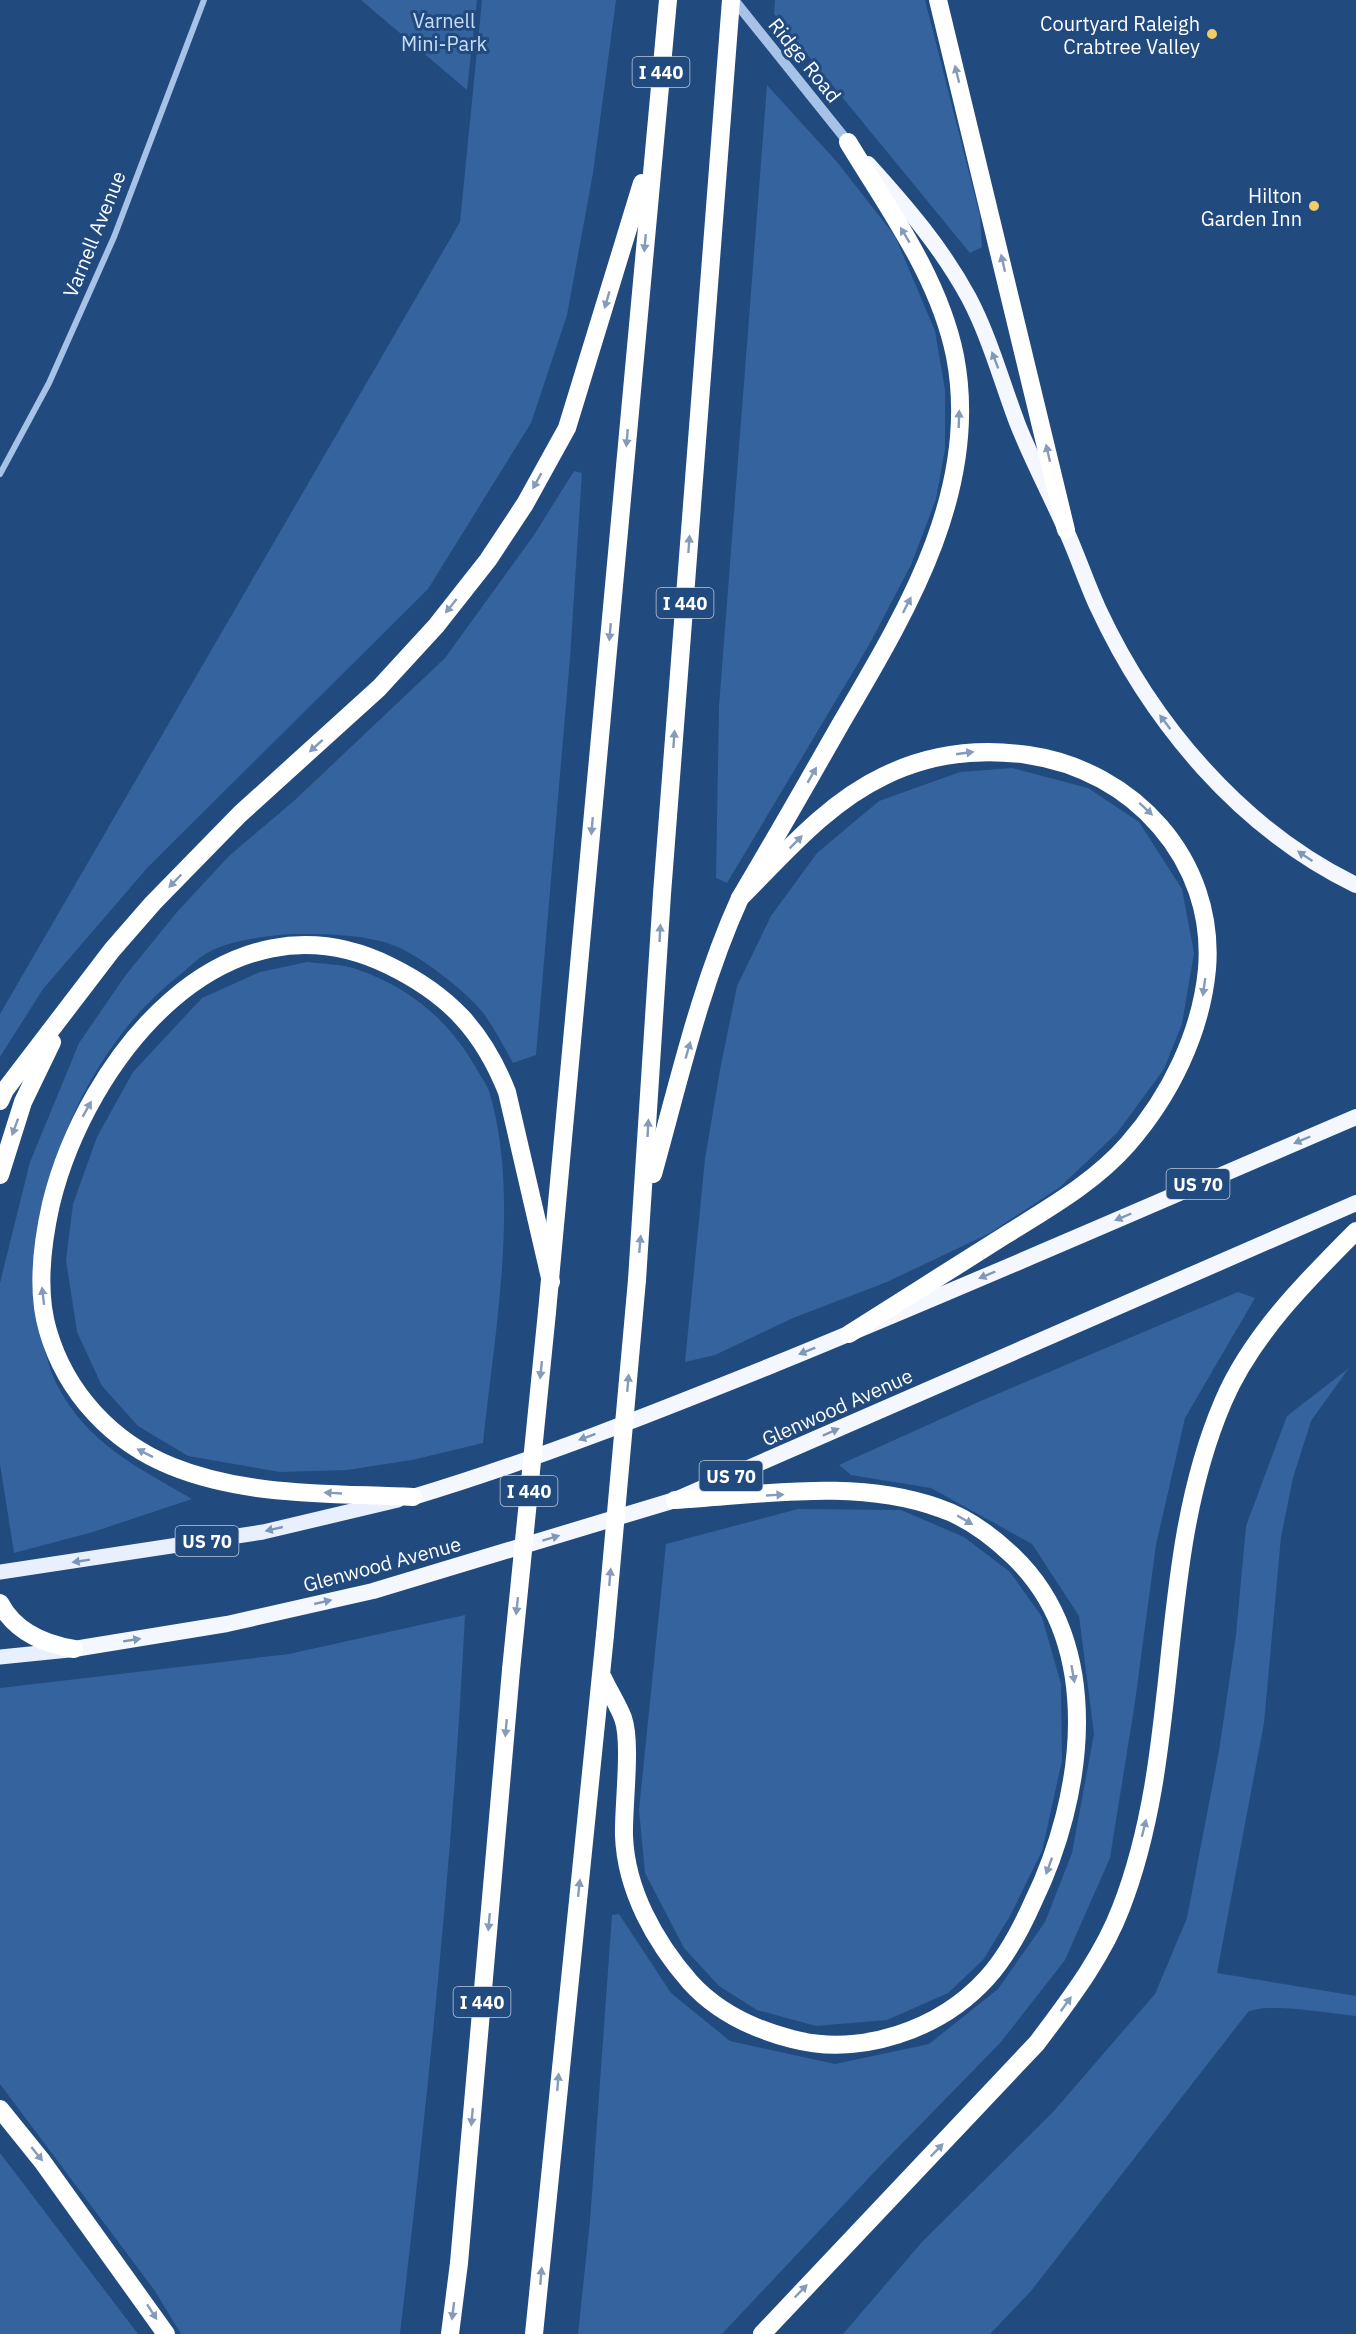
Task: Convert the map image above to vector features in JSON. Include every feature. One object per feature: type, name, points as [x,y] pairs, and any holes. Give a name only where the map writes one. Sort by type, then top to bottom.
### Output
[{"type":"highway","name":"I 440","points":[[450,2334],[511,1670],[551,1282],[668,0]]},
{"type":"highway","name":"I 440","points":[[534,2334],[562,2043],[603,1678],[637,1280],[662,894],[732,0]]},
{"type":"highway","points":[[938,0],[1066,530]]},
{"type":"highway","points":[[848,142],[913,214],[944,256],[969,299],[996,360],[1018,426],[1066,530],[1098,609],[1160,715],[1217,783],[1273,833],[1306,857],[1356,885]]},
{"type":"highway","points":[[643,1207],[710,969],[740,898],[882,654],[909,600],[937,538],[957,461],[958,385],[947,328],[923,265],[848,142]]},
{"type":"highway","points":[[0,1101],[5,1090],[112,950],[153,903],[232,822],[379,688],[436,626],[488,560],[525,504],[567,428],[654,143]]},
{"type":"highway","points":[[740,898],[806,832],[853,794],[909,765],[941,756],[978,751],[1041,757],[1071,764],[1120,789],[1141,804],[1170,836],[1190,869],[1199,898],[1206,932],[1207,967],[1202,1002],[1193,1035],[1177,1072],[1154,1111],[1127,1145],[1067,1196],[849,1334]]},
{"type":"highway","points":[[413,1497],[281,1491],[200,1476],[170,1466],[135,1448],[110,1431],[85,1403],[62,1366],[47,1330],[41,1285],[43,1253],[47,1223],[65,1158],[79,1125],[112,1067],[156,1013],[186,987],[211,971],[239,958],[265,951],[315,946],[375,958],[437,994],[462,1016],[490,1054],[507,1092],[551,1282]]},
{"type":"highway","points":[[0,1175],[24,1102],[75,998]]},
{"type":"highway","name":"US 70","points":[[413,1497],[475,1478],[670,1406],[849,1334],[1356,1117]]},
{"type":"highway","name":"Glenwood Avenue","points":[[74,1649],[227,1624],[373,1591],[675,1500],[1356,1203]]},
{"type":"highway","points":[[762,2334],[1037,2043],[1070,2000],[1109,1935],[1135,1864],[1148,1814],[1184,1533],[1208,1441],[1224,1400],[1247,1357],[1302,1288],[1356,1231]]},
{"type":"highway","points":[[603,1678],[625,1721],[624,1840],[632,1883],[657,1938],[693,1985],[723,2011],[760,2030],[805,2043],[827,2045],[870,2042],[920,2025],[955,2006],[981,1984],[1000,1962],[1017,1936],[1044,1879],[1066,1813],[1073,1775],[1076,1714],[1072,1667],[1057,1617],[1042,1590],[1025,1567],[1002,1545],[980,1529],[940,1508],[908,1499],[844,1491],[675,1500]]},
{"type":"highway","points":[[0,1603],[29,1634],[40,1641],[74,1649]]},
{"type":"highway","points":[[0,2109],[42,2161],[166,2334]]},
{"type":"main road","name":"US 70","points":[[0,1572],[263,1532],[413,1497]]},
{"type":"main road","name":"Glenwood Avenue","points":[[0,1657],[74,1649]]},
{"type":"street","name":"Varnell Avenue","points":[[0,474],[49,383],[114,237],[204,0]]},
{"type":"street","name":"Ridge Road","points":[[732,0],[848,142]]},
{"type":"green space","name":"Varnell Mini-Park","points":[[361,0],[477,0],[467,90]]},
{"type":"green space","points":[[482,0],[616,0],[593,173],[567,315],[531,423],[428,589],[148,867],[43,989],[0,1057],[0,1014],[460,222]]},
{"type":"green space","points":[[775,0],[925,0],[980,216],[982,247],[970,253],[774,14]]},
{"type":"green space","points":[[767,85],[837,162],[895,236],[935,331],[945,390],[945,449],[936,499],[911,565],[869,645],[727,883],[716,878],[719,706]]},
{"type":"green space","points":[[574,471],[582,473],[570,658],[536,1055],[513,1063],[484,1014],[444,976],[398,947],[350,936],[279,935],[253,938],[218,948],[196,961],[138,1014],[104,1058],[76,1109],[55,1163],[41,1220],[36,1277],[41,1332],[56,1383],[82,1422],[115,1452],[192,1499],[93,1532],[14,1553],[0,1464],[0,1283],[30,1162],[79,1043],[125,976],[177,912],[229,856],[296,799],[445,658],[534,535]]},
{"type":"green space","points":[[1012,768],[1088,788],[1139,822],[1182,889],[1194,953],[1182,1024],[1164,1069],[1117,1133],[1060,1187],[990,1233],[887,1282],[793,1318],[715,1355],[685,1362],[705,1159],[720,1070],[737,986],[771,916],[817,853],[879,801],[960,772]]},
{"type":"green space","points":[[307,962],[356,969],[375,976],[410,995],[440,1020],[453,1035],[489,1091],[498,1132],[503,1175],[504,1220],[498,1312],[483,1443],[412,1460],[347,1470],[280,1472],[188,1456],[138,1426],[102,1386],[77,1332],[66,1260],[73,1204],[97,1137],[133,1072],[202,998],[260,972]]},
{"type":"green space","points":[[1238,1292],[1255,1298],[1185,1418],[1156,1545],[1135,1702],[1110,1858],[1065,1960],[1001,2042],[722,2334],[578,2334],[590,2221],[612,1915],[619,1914],[671,1993],[730,2041],[835,2064],[929,2044],[998,1989],[1045,1922],[1072,1853],[1094,1734],[1079,1616],[1032,1544],[931,1488],[851,1475],[839,1465],[983,1400]]},
{"type":"green space","points":[[1349,1368],[1311,1421],[1293,1478],[1281,1537],[1264,1723],[1217,1973],[1356,1996],[1356,2016],[1285,2008],[1257,2009],[1248,2012],[1031,2291],[990,2334],[843,2334],[922,2242],[1053,2112],[1155,1994],[1187,1918],[1219,1751],[1236,1635],[1246,1526],[1287,1416]]},
{"type":"green space","points":[[798,1509],[901,1510],[964,1537],[1010,1572],[1042,1617],[1061,1684],[1062,1761],[1042,1851],[1010,1916],[983,1960],[948,1993],[887,2020],[816,2026],[757,2010],[719,1986],[684,1948],[645,1873],[639,1810],[666,1544]]},
{"type":"green space","points":[[465,1615],[454,1795],[438,1975],[400,2334],[181,2334],[155,2291],[0,2084],[0,1688],[289,1654]]},
{"type":"green space","points":[[0,2153],[138,2334],[0,2334]]},
{"type":"place","name":"Courtyard Raleigh Crabtree Valley","points":[[1212,34]]},
{"type":"place","name":"Hilton Garden Inn","points":[[1314,206]]}]
